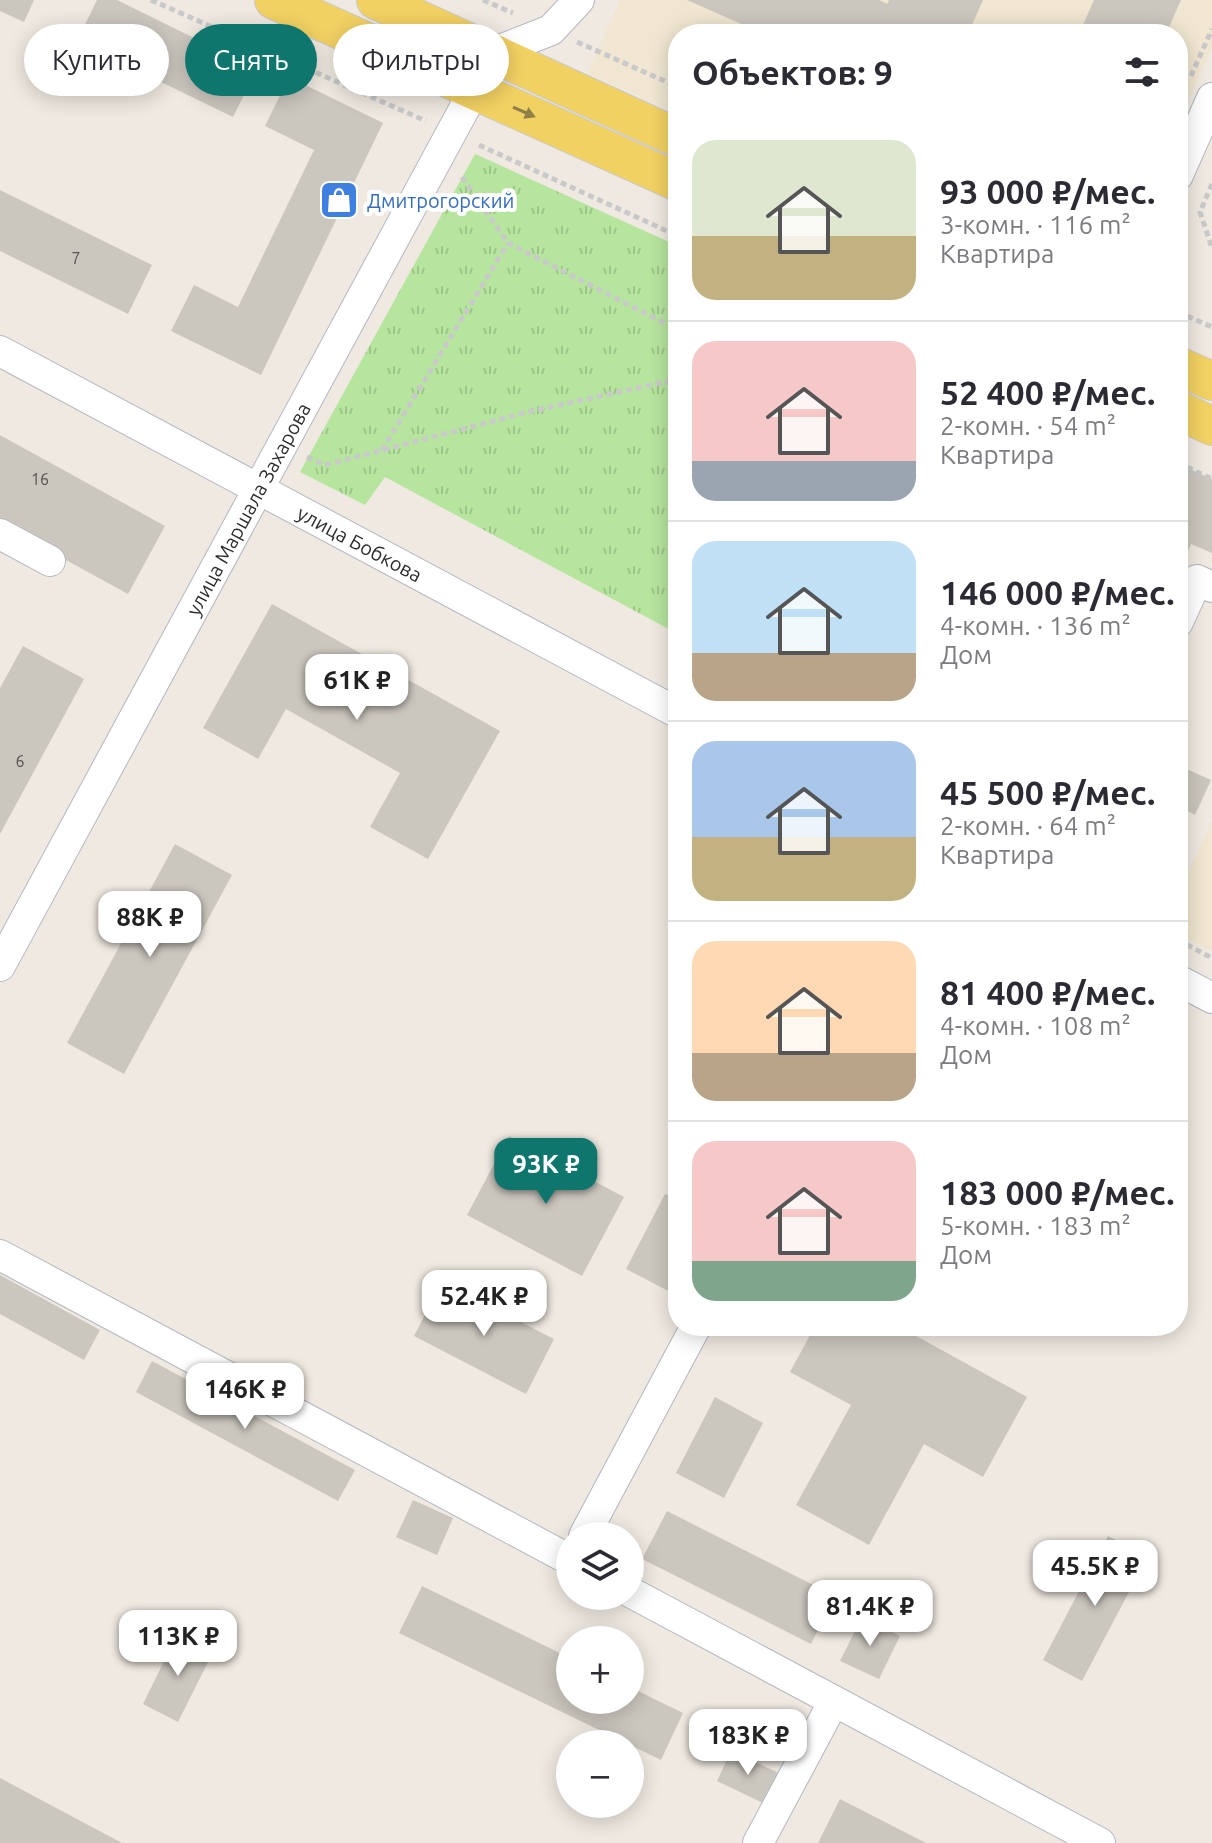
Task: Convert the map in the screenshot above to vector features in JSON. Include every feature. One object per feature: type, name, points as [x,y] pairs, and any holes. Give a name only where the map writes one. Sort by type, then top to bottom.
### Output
[{"type":"main road","points":[[274,0],[333,26]]},
{"type":"main road","points":[[376,0],[431,24]]},
{"type":"main road","points":[[509,59],[668,133]]},
{"type":"main road","points":[[488,96],[668,177]]},
{"type":"main road","points":[[1188,415],[1212,426]]},
{"type":"street","points":[[509,46],[551,30],[579,0]]},
{"type":"street","points":[[1188,138],[1201,89]]},
{"type":"street","name":"улица Маршала Захарова","points":[[0,966],[472,96]]},
{"type":"street","name":"улица Бобкова","points":[[0,351],[668,708]]},
{"type":"street","points":[[0,534],[50,561]]},
{"type":"street","points":[[1188,600],[1197,580],[1212,587]]},
{"type":"street","points":[[1188,985],[1212,998]]},
{"type":"street","points":[[0,1255],[556,1553]]},
{"type":"street","points":[[591,1522],[691,1336]]},
{"type":"street","points":[[644,1599],[1100,1843]]},
{"type":"street","points":[[758,1843],[834,1701]]},
{"type":"path","points":[[151,0],[447,141],[668,232]]},
{"type":"path","points":[[1201,89],[1212,29]]},
{"type":"path","points":[[447,141],[508,243],[668,325]]},
{"type":"path","points":[[1212,184],[1200,212],[1212,248]]},
{"type":"path","points":[[382,450],[508,243]]},
{"type":"path","points":[[1188,316],[1212,327]]},
{"type":"path","points":[[300,454],[325,465],[528,412],[668,381]]},
{"type":"path","points":[[1188,468],[1212,479]]},
{"type":"path","points":[[1188,945],[1212,958]]},
{"type":"shaded area","points":[[620,0],[1212,0],[1212,48],[1188,101],[1188,24],[668,24],[668,109],[587,73]]},
{"type":"shaded area","points":[[1212,821],[1212,951],[1188,938],[1188,874]]},
{"type":"green space","points":[[475,154],[668,241],[668,629],[385,477],[365,505],[300,472]]},
{"type":"building","points":[[0,0],[34,0],[24,22],[0,11]]},
{"type":"building","points":[[97,0],[117,0],[166,24],[85,24]]},
{"type":"building","points":[[687,0],[879,0],[887,4],[889,0],[983,0],[972,24],[741,24]]},
{"type":"building","points":[[1094,0],[1181,0],[1170,24],[1083,24]]},
{"type":"building","points":[[169,26],[185,34],[185,94],[169,86]]},
{"type":"building","points":[[317,91],[383,123],[261,375],[171,331],[194,285],[238,307],[314,150],[265,126],[280,96],[317,96]]},
{"type":"building","points":[[190,96],[244,96],[233,117]]},
{"type":"building","points":[[0,190],[152,265],[128,314],[0,251]]},
{"type":"building","points":[[0,435],[165,526],[128,594],[0,524]]},
{"type":"building","points":[[1188,468],[1212,479],[1212,553],[1191,544],[1188,551]]},
{"type":"building","points":[[272,604],[500,731],[428,859],[370,827],[400,773],[286,709],[258,759],[203,728]]},
{"type":"building","points":[[23,646],[84,679],[0,834],[0,688]]},
{"type":"building","points":[[1188,770],[1211,780],[1195,815],[1188,811]]},
{"type":"building","points":[[175,844],[232,875],[124,1074],[67,1043]]},
{"type":"building","points":[[509,1136],[624,1197],[582,1276],[467,1215]]},
{"type":"building","points":[[665,1194],[668,1195],[668,1291],[626,1269]]},
{"type":"building","points":[[0,1275],[100,1330],[84,1360],[0,1314]]},
{"type":"building","points":[[442,1282],[554,1339],[526,1394],[414,1336]]},
{"type":"building","points":[[810,1336],[916,1336],[1027,1397],[983,1477],[924,1444],[869,1545],[796,1505],[851,1405],[790,1372]]},
{"type":"building","points":[[152,1361],[355,1470],[338,1501],[136,1392]]},
{"type":"building","points":[[715,1397],[763,1423],[724,1498],[676,1473]]},
{"type":"building","points":[[413,1500],[453,1518],[437,1555],[396,1537]]},
{"type":"building","points":[[667,1511],[835,1596],[811,1644],[644,1560]]},
{"type":"building","points":[[1108,1536],[1148,1556],[1082,1681],[1043,1660]]},
{"type":"building","points":[[422,1586],[556,1651],[556,1709],[399,1633]]},
{"type":"building","points":[[862,1617],[900,1636],[879,1679],[840,1661]]},
{"type":"building","points":[[177,1635],[213,1652],[178,1722],[143,1704]]},
{"type":"building","points":[[644,1694],[683,1713],[661,1760],[644,1752],[644,1730],[599,1730],[566,1714],[644,1714]]},
{"type":"building","points":[[731,1751],[779,1773],[765,1804],[717,1781]]},
{"type":"building","points":[[0,1778],[122,1843],[0,1843]]},
{"type":"building","points":[[840,1799],[926,1843],[818,1843]]},
{"type":"place","name":"Дмитрогорский","points":[[339,200]]}]
